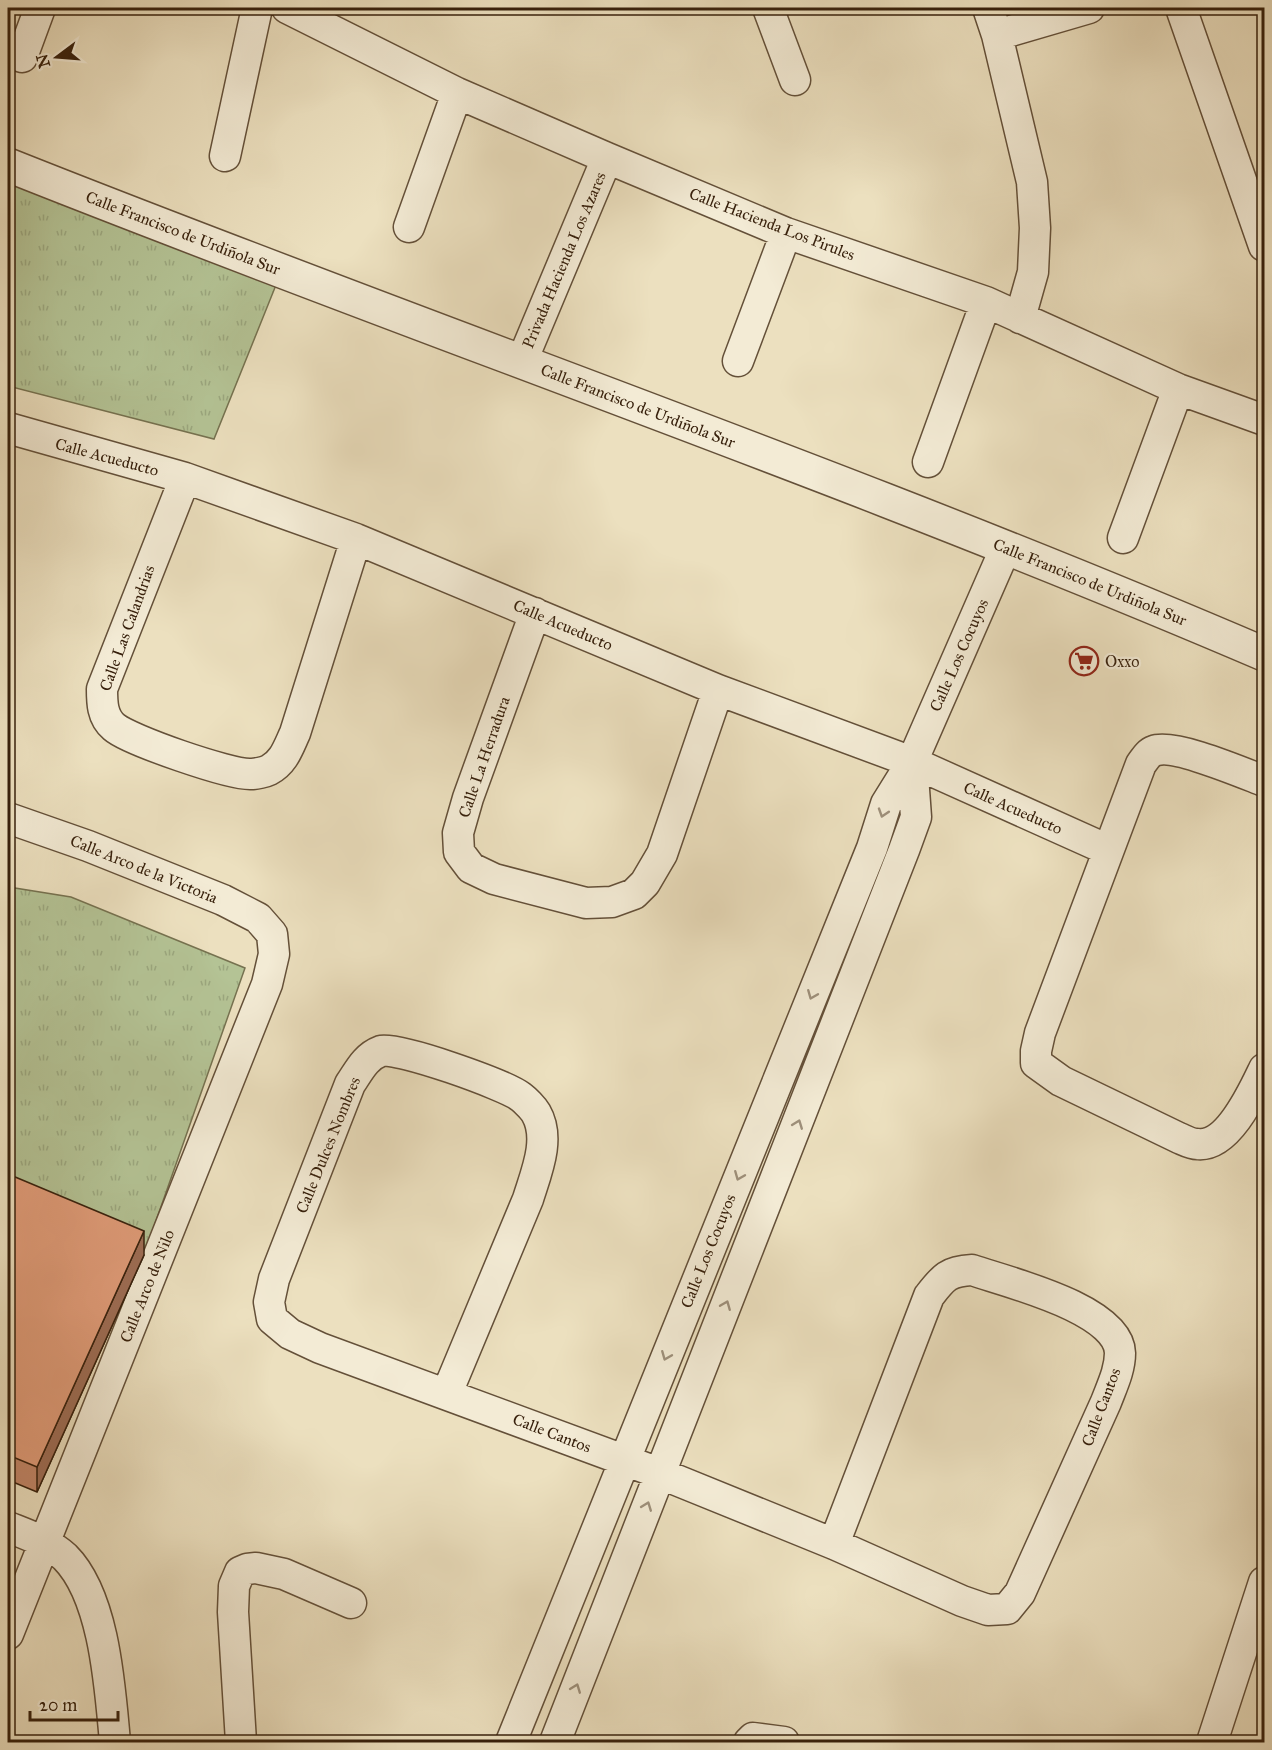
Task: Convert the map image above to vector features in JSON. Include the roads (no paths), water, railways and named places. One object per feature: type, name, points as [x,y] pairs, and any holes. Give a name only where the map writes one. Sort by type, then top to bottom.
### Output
[{"type":"street","points":[[22,57],[40,8]]},
{"type":"street","points":[[225,156],[257,8]]},
{"type":"street","name":"Calle Hacienda Los Pirules","points":[[287,8],[457,93],[607,158],[786,233],[986,302],[1178,389],[1264,420]]},
{"type":"street","points":[[768,8],[795,80]]},
{"type":"street","points":[[1020,318],[1033,272],[1035,228],[1032,182],[992,21],[1089,8]]},
{"type":"street","points":[[1181,8],[1264,246]]},
{"type":"street","points":[[409,227],[457,93]]},
{"type":"street","name":"Privada Hacienda Los Azares","points":[[522,361],[607,158]]},
{"type":"street","name":"Calle Francisco de Urdiñola Sur","points":[[8,165],[188,237],[522,361],[1006,547],[1264,654]]},
{"type":"street","points":[[738,361],[786,233]]},
{"type":"street","points":[[928,462],[986,302]]},
{"type":"street","points":[[1123,538],[1178,389]]},
{"type":"street","name":"Calle Acueducto","points":[[8,428],[185,478],[356,539],[718,690],[912,762],[1108,850]]},
{"type":"street","name":"Calle Las Calandrias","points":[[185,478],[102,689],[103,710],[112,726],[126,735],[225,771],[252,774],[268,770],[282,760],[295,733],[356,539]]},
{"type":"street","name":"Calle Los Cocuyos","points":[[511,1743],[623,1460],[872,848],[886,804],[912,762],[1006,547]]},
{"type":"street","name":"Calle La Herradura","points":[[535,613],[468,798],[458,833],[459,852],[471,868],[494,879],[586,903],[612,902],[634,894],[645,883],[662,854],[718,690]]},
{"type":"street","points":[[1264,781],[1181,752],[1163,749],[1146,756],[1108,850],[1040,1033],[1036,1051],[1036,1063],[1061,1081],[1179,1138],[1197,1144],[1209,1143],[1226,1131],[1246,1104],[1264,1069]]},
{"type":"street","name":"Calle Los Cocuyos","points":[[555,1743],[904,850],[916,817],[912,762]]},
{"type":"street","name":"Calle Arco de la Victoria","points":[[8,818],[88,846],[223,900],[258,918],[272,934]]},
{"type":"street","name":"Calle Arco de Nilo","points":[[8,1634],[267,984],[274,954],[272,934]]},
{"type":"street","name":"Calle Dulces Nombres","points":[[272,1319],[269,1302],[274,1279],[350,1084],[366,1060],[383,1050],[402,1052],[488,1081],[520,1096],[537,1114],[543,1138],[538,1167],[528,1199],[447,1394]]},
{"type":"street","name":"Calle Cantos","points":[[272,1319],[290,1334],[320,1348],[660,1473],[988,1610],[1007,1609],[1020,1593],[1028,1576],[1118,1371],[1120,1351],[1113,1334],[1096,1317],[1065,1302],[972,1270],[958,1271],[942,1279],[929,1296],[834,1545]]},
{"type":"street","points":[[8,1527],[44,1542],[65,1557],[80,1577],[91,1601],[107,1661],[115,1743]]},
{"type":"street","points":[[241,1743],[233,1612],[234,1586],[240,1572],[256,1568],[284,1574],[351,1603]]},
{"type":"street","points":[[1212,1743],[1264,1582]]},
{"type":"street","points":[[749,1743],[753,1738],[784,1743]]},
{"type":"place","name":"Oxxo","points":[[1084,661]]}]
